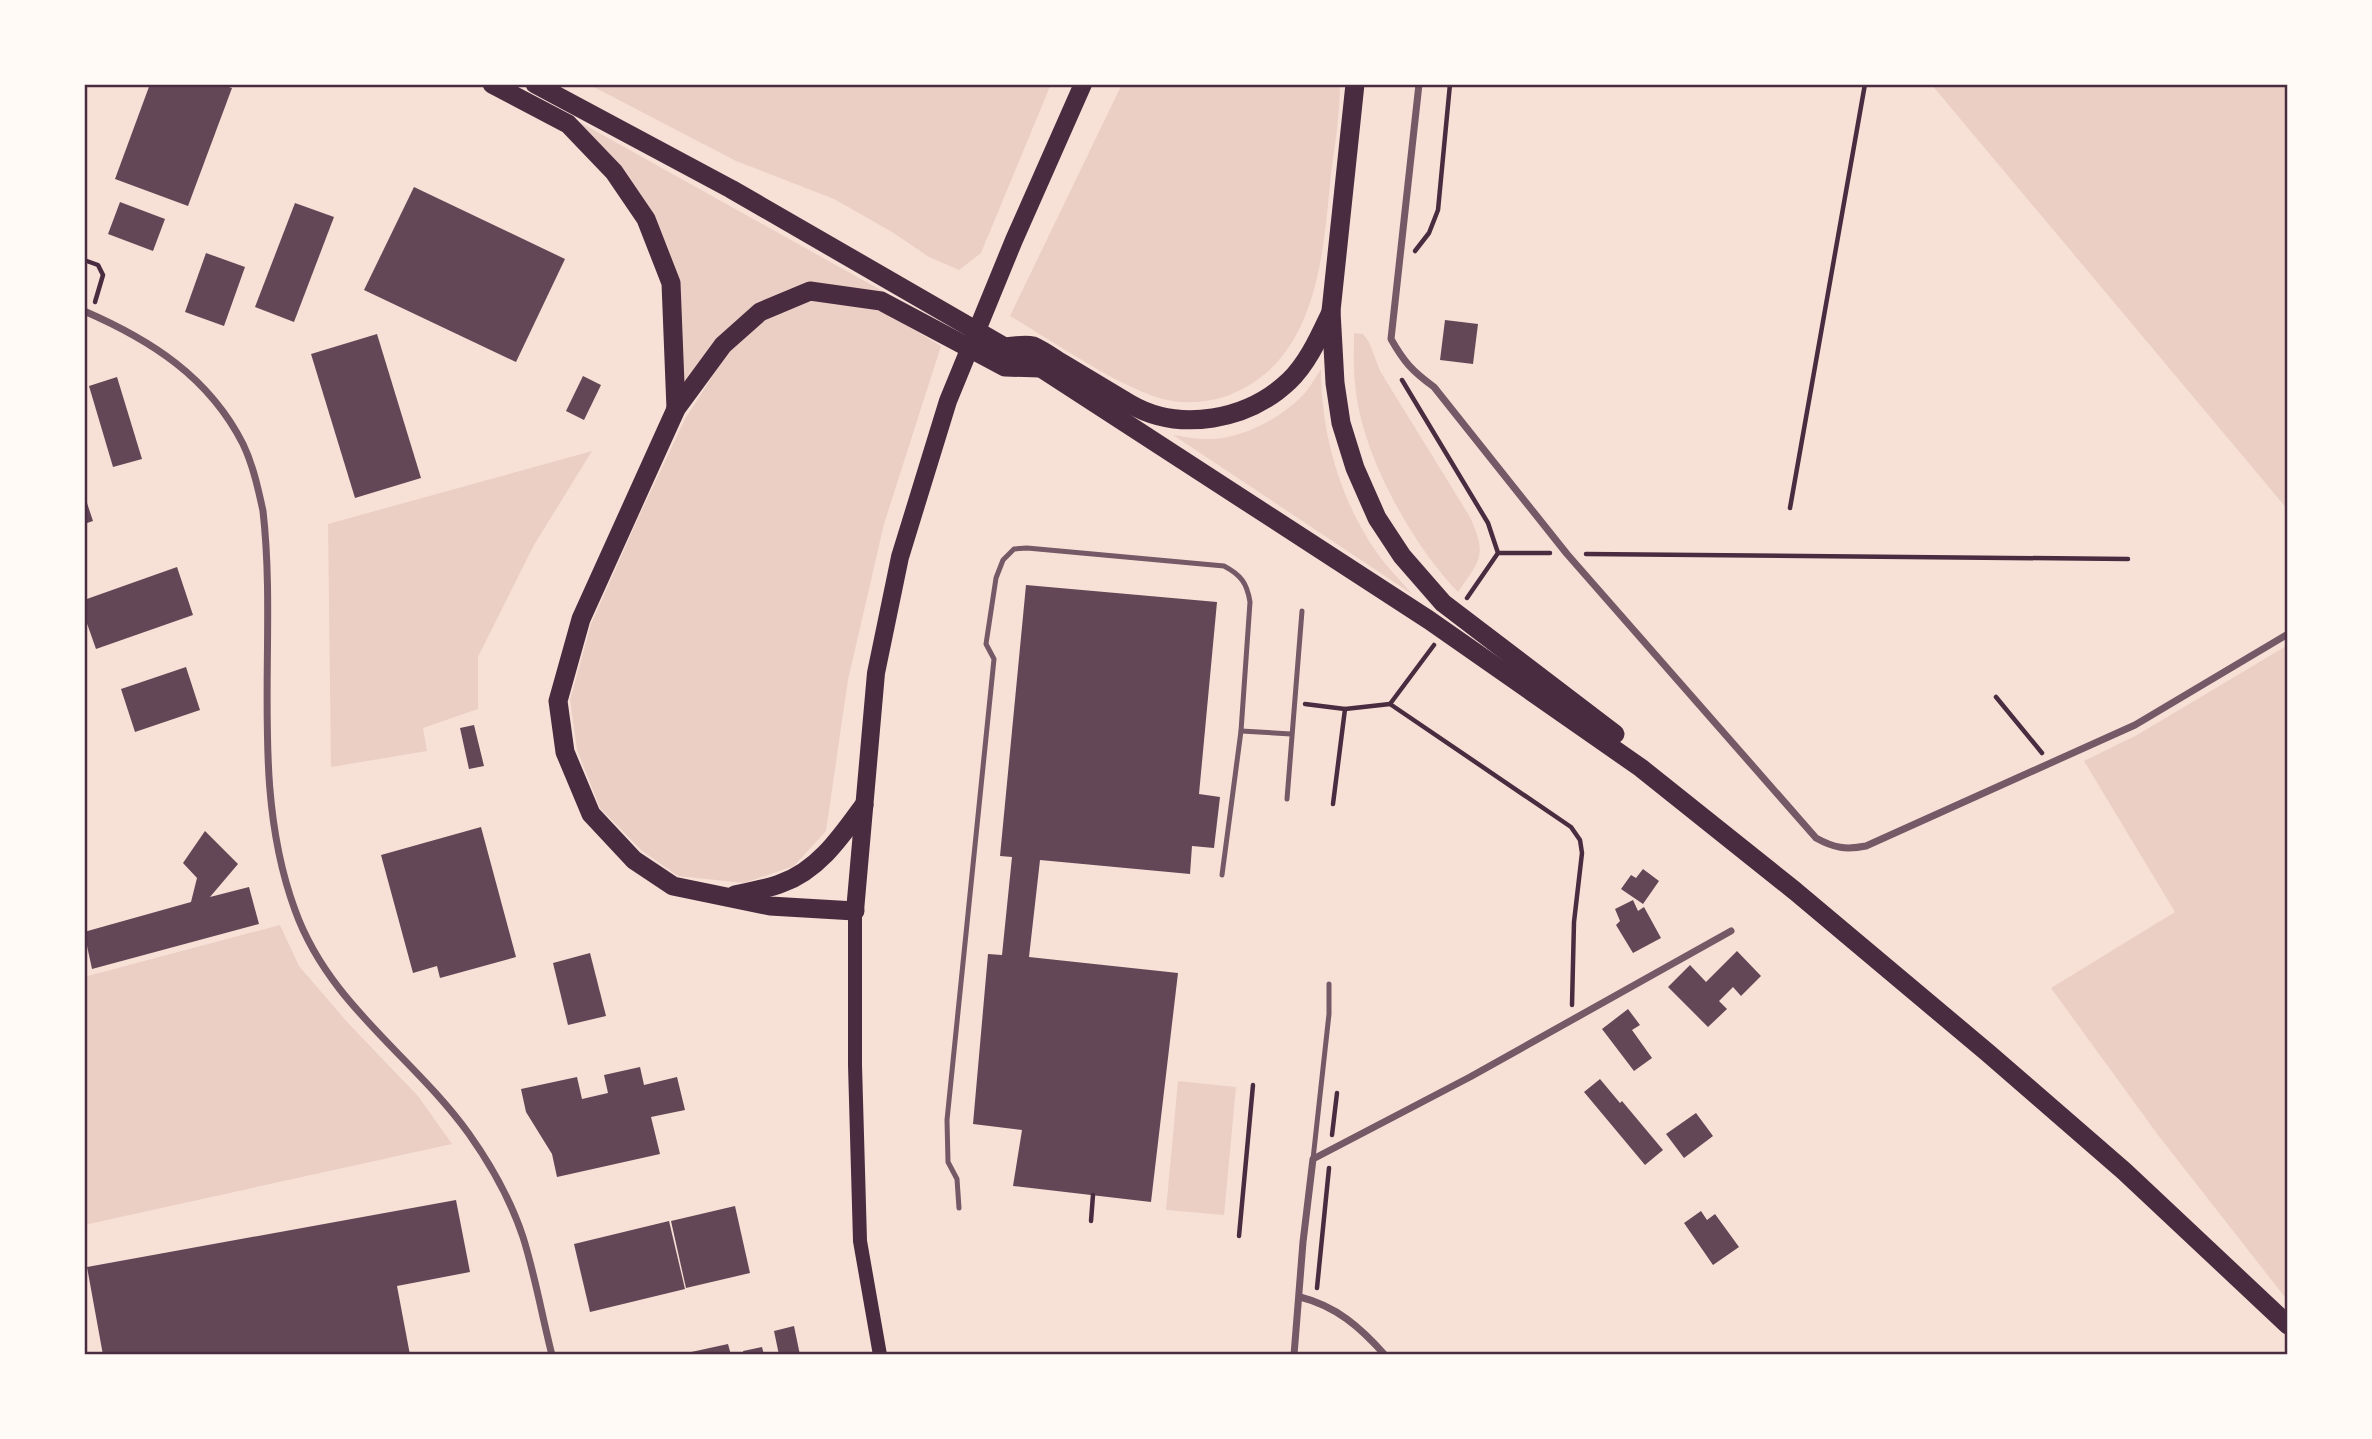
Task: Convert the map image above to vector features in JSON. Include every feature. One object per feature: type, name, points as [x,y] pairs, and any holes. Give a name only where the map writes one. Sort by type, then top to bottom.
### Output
[{"type":"highway","points":[[492,84],[568,124],[614,172],[646,219],[671,283],[677,409]]},
{"type":"highway","points":[[535,84],[731,190],[1041,368],[1429,620],[1641,768],[1795,891],[1988,1053],[2124,1171],[2288,1325]]},
{"type":"highway","points":[[1355,84],[1331,311],[1335,383],[1341,424],[1355,468],[1372,505],[1402,556],[1443,603],[1619,738],[1641,768]]},
{"type":"highway","points":[[855,911],[770,906],[673,886],[634,860],[591,814],[565,752],[558,701],[581,618],[677,409],[723,345],[760,312],[810,291],[881,300],[1005,367],[1041,368]]},
{"type":"highway","points":[[1006,347],[1031,345],[1133,406],[1156,415],[1206,420],[1239,411],[1270,396],[1290,379],[1316,343],[1331,311]]},
{"type":"highway","points":[[727,897],[782,883],[806,871],[834,845],[864,805]]},
{"type":"main road","points":[[880,1355],[860,1241],[855,1065],[855,911],[876,673],[897,570],[948,401],[1014,240],[1083,84]]},
{"type":"street","points":[[1419,84],[1391,339],[1402,360],[1434,387],[1567,554],[1816,838],[1831,846],[1848,849],[1866,846],[2135,725],[2288,634]]},
{"type":"street","points":[[88,313],[164,353],[182,366],[220,408],[243,443],[258,487],[265,529],[272,805],[286,881],[295,911],[307,938],[346,1000],[469,1133],[497,1178],[523,1236],[552,1355]]},
{"type":"street","points":[[1294,1355],[1313,1159],[1470,1077],[1731,931]]},
{"type":"street","points":[[1300,1297],[1332,1308],[1355,1324],[1385,1355]]},
{"type":"lane","points":[[960,1208],[957,1179],[948,1162],[947,1120],[994,659],[986,644],[996,578],[1003,560],[1014,549],[1224,566],[1239,574],[1248,587],[1250,602],[1241,731],[1222,875]]},
{"type":"lane","points":[[1287,799],[1302,611]]},
{"type":"lane","points":[[1241,731],[1291,734]]},
{"type":"lane","points":[[1313,1159],[1329,1014],[1329,984]]},
{"type":"path","points":[[1408,261],[1429,233],[1438,210],[1450,84]]},
{"type":"path","points":[[1790,508],[1865,84]]},
{"type":"path","points":[[84,260],[98,265],[103,275],[88,313]]},
{"type":"path","points":[[1402,360],[1402,380],[1488,523],[1498,553]]},
{"type":"path","points":[[1498,553],[2128,559]]},
{"type":"path","points":[[1484,573],[1498,553]]},
{"type":"path","points":[[1390,704],[1410,679]]},
{"type":"path","points":[[1996,697],[2049,763]]},
{"type":"path","points":[[1294,703],[1345,709],[1390,704],[1571,827],[1580,840],[1582,853],[1574,922],[1572,1020]]},
{"type":"path","points":[[1333,804],[1345,709]]},
{"type":"path","points":[[1239,1236],[1253,1085]]},
{"type":"path","points":[[1315,1301],[1337,1093]]},
{"type":"path","points":[[1091,1221],[1093,1195]]},
{"type":"shaded area","points":[[588,84],[1051,84],[981,253],[959,270],[929,257],[834,199],[736,161]]},
{"type":"shaded area","points":[[1122,84],[1340,84],[1324,237],[1311,300],[1299,330],[1283,356],[1261,377],[1232,394],[1196,402],[1159,398],[1122,383],[1010,316]]},
{"type":"shaded area","points":[[1931,84],[2288,84],[2288,510]]},
{"type":"shaded area","points":[[574,119],[886,293],[807,285],[756,306],[681,392],[677,281]]},
{"type":"shaded area","points":[[812,300],[882,311],[941,346],[884,524],[848,680],[826,831],[794,866],[744,883],[678,876],[641,850],[600,808],[577,750],[570,700],[591,624],[685,419],[728,352],[764,319]]},
{"type":"shaded area","points":[[1354,333],[1363,334],[1369,342],[1380,371],[1470,517],[1479,540],[1479,556],[1458,592],[1440,572],[1406,522],[1377,465],[1359,408],[1354,370]]},
{"type":"shaded area","points":[[1321,369],[1329,441],[1343,488],[1364,533],[1377,553],[1412,594],[1173,435],[1201,439],[1218,438],[1258,427],[1282,413],[1302,396]]},
{"type":"shaded area","points":[[592,451],[534,545],[478,657],[478,709],[423,728],[427,751],[331,767],[328,524]]},
{"type":"shaded area","points":[[2288,645],[2288,1301],[2158,1135],[2051,988],[2175,912],[2084,761],[2137,735]]},
{"type":"shaded area","points":[[280,925],[299,966],[348,1023],[418,1096],[452,1144],[84,1225],[84,977]]},
{"type":"shaded area","points":[[1178,1081],[1236,1087],[1224,1215],[1166,1210]]},
{"type":"building","points":[[150,84],[220,84],[232,88],[188,206],[115,179]]},
{"type":"building","points":[[414,187],[565,259],[516,362],[364,290]]},
{"type":"building","points":[[120,202],[165,219],[153,251],[108,234]]},
{"type":"building","points":[[295,203],[334,217],[294,322],[255,307]]},
{"type":"building","points":[[206,253],[245,267],[224,326],[185,312]]},
{"type":"building","points":[[1445,320],[1478,324],[1473,364],[1440,360]]},
{"type":"building","points":[[377,334],[421,478],[355,498],[311,354]]},
{"type":"building","points":[[583,376],[601,385],[584,420],[566,411]]},
{"type":"building","points":[[117,377],[142,459],[113,467],[89,386]]},
{"type":"building","points":[[84,494],[93,521],[84,524]]},
{"type":"building","points":[[177,567],[193,615],[96,649],[84,615],[84,600]]},
{"type":"building","points":[[1026,585],[1217,602],[1199,794],[1220,797],[1214,848],[1192,846],[1190,874],[1040,860],[1029,957],[1178,973],[1151,1202],[1013,1186],[1022,1130],[973,1124],[988,954],[1002,955],[1012,857],[1000,856]]},
{"type":"building","points":[[186,667],[200,710],[135,732],[121,689]]},
{"type":"building","points":[[474,725],[484,766],[469,769],[460,728]]},
{"type":"building","points":[[481,827],[516,957],[440,978],[437,966],[413,973],[381,855]]},
{"type":"building","points":[[205,831],[238,864],[210,897],[249,887],[259,924],[92,969],[84,932],[191,902],[197,878],[183,863]]},
{"type":"building","points":[[1643,869],[1659,881],[1643,904],[1621,889],[1631,875],[1636,878]]},
{"type":"building","points":[[1633,900],[1638,911],[1644,907],[1661,938],[1633,953],[1616,925],[1620,921],[1615,909]]},
{"type":"building","points":[[1737,951],[1761,976],[1741,996],[1733,987],[1719,1001],[1727,1009],[1708,1027],[1668,987],[1690,965],[1706,982]]},
{"type":"building","points":[[590,953],[606,1016],[568,1025],[553,963]]},
{"type":"building","points":[[1628,1009],[1640,1025],[1632,1030],[1652,1058],[1634,1071],[1602,1029]]},
{"type":"building","points":[[640,1067],[644,1085],[677,1077],[685,1110],[651,1117],[660,1154],[557,1177],[552,1154],[526,1112],[521,1089],[577,1077],[582,1099],[608,1093],[604,1075]]},
{"type":"building","points":[[1600,1079],[1663,1150],[1645,1165],[1584,1092]]},
{"type":"building","points":[[1696,1113],[1713,1136],[1684,1158],[1666,1134]]},
{"type":"building","points":[[456,1200],[470,1272],[397,1286],[410,1355],[103,1355],[87,1267]]},
{"type":"building","points":[[735,1206],[750,1273],[686,1288],[671,1221]]},
{"type":"building","points":[[1701,1211],[1707,1220],[1715,1214],[1739,1247],[1713,1265],[1684,1223]]},
{"type":"building","points":[[669,1221],[685,1289],[590,1312],[574,1244]]},
{"type":"building","points":[[794,1326],[800,1355],[779,1355],[774,1331]]},
{"type":"building","points":[[728,1344],[731,1355],[682,1354]]},
{"type":"building","points":[[762,1347],[764,1355],[744,1355],[743,1351]]}]
